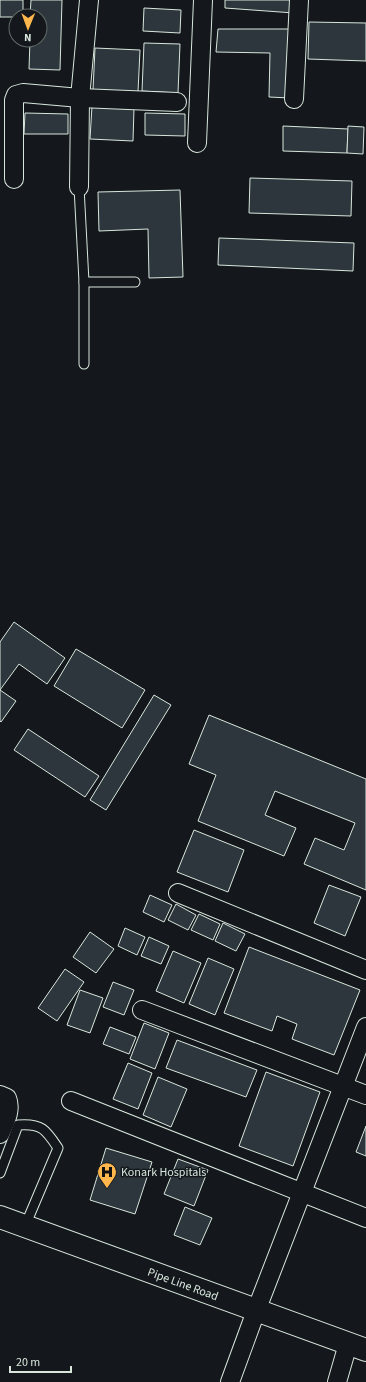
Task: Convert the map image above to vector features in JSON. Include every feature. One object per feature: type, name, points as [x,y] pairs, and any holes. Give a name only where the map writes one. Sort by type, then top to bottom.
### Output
[{"type":"street","points":[[79,187],[80,98],[89,0]]},
{"type":"street","points":[[198,143],[203,0]]},
{"type":"street","points":[[294,100],[299,0]]},
{"type":"street","points":[[14,179],[14,100],[16,95],[23,93],[80,98],[177,102]]},
{"type":"street","points":[[178,893],[366,970]]},
{"type":"street","points":[[142,1010],[366,1095]]},
{"type":"street","points":[[230,1382],[301,1193],[366,1027]]},
{"type":"street","points":[[0,1095],[7,1098],[10,1103],[9,1112],[0,1134]]},
{"type":"street","points":[[71,1101],[366,1218]]},
{"type":"street","name":"Pipe Line Road","points":[[0,1217],[357,1347]]},
{"type":"street","points":[[336,1382],[357,1347]]},
{"type":"lane","points":[[79,187],[84,282],[84,364]]},
{"type":"lane","points":[[84,282],[135,282]]},
{"type":"lane","points":[[0,1173],[18,1125],[30,1124],[46,1131],[58,1148],[25,1226]]},
{"type":"building","points":[[0,0],[23,0],[23,8],[8,8],[8,17],[0,17]]},
{"type":"building","points":[[31,0],[62,0],[60,70],[29,69],[30,48],[48,48],[48,8],[30,8]]},
{"type":"building","points":[[225,0],[295,0],[294,13],[225,8]]},
{"type":"building","points":[[144,8],[181,10],[180,33],[143,31]]},
{"type":"building","points":[[309,22],[366,23],[366,61],[308,59]]},
{"type":"building","points":[[218,29],[292,29],[290,98],[269,97],[270,53],[216,52]]},
{"type":"building","points":[[144,43],[180,44],[178,93],[142,91]]},
{"type":"building","points":[[95,48],[140,50],[138,92],[93,90]]},
{"type":"building","points":[[92,106],[134,108],[133,141],[90,139]]},
{"type":"building","points":[[25,113],[68,114],[68,134],[24,134]]},
{"type":"building","points":[[145,113],[185,114],[185,136],[145,135]]},
{"type":"building","points":[[283,126],[348,129],[347,153],[283,151]]},
{"type":"building","points":[[348,126],[364,127],[363,154],[347,153]]},
{"type":"building","points":[[250,178],[352,181],[351,216],[249,213]]},
{"type":"building","points":[[180,190],[183,277],[149,278],[148,229],[99,231],[98,192]]},
{"type":"building","points":[[219,238],[354,243],[353,271],[218,265]]},
{"type":"building","points":[[14,622],[65,658],[47,684],[19,664],[0,690],[0,642]]},
{"type":"building","points":[[76,649],[145,690],[122,728],[54,686]]},
{"type":"building","points":[[0,690],[16,701],[1,722],[0,721]]},
{"type":"building","points":[[154,695],[171,705],[106,810],[90,800]]},
{"type":"building","points":[[209,715],[366,779],[366,890],[304,864],[315,838],[344,850],[355,823],[275,791],[265,815],[296,828],[284,856],[198,821],[216,775],[189,764]]},
{"type":"building","points":[[28,729],[99,776],[85,797],[14,750]]},
{"type":"building","points":[[194,830],[244,850],[228,892],[177,872]]},
{"type":"building","points":[[329,885],[361,897],[345,936],[314,923]]},
{"type":"building","points":[[150,895],[172,905],[164,922],[143,912]]},
{"type":"building","points":[[176,904],[196,915],[188,930],[168,920]]},
{"type":"building","points":[[199,914],[220,924],[213,940],[191,930]]},
{"type":"building","points":[[223,923],[245,934],[236,951],[215,941]]},
{"type":"building","points":[[125,928],[145,937],[137,955],[118,946]]},
{"type":"building","points":[[90,932],[114,949],[96,973],[73,957]]},
{"type":"building","points":[[149,937],[169,946],[161,964],[141,956]]},
{"type":"building","points":[[249,947],[360,990],[334,1055],[292,1039],[297,1024],[277,1016],[272,1031],[224,1013]]},
{"type":"building","points":[[173,951],[201,963],[184,1003],[156,991]]},
{"type":"building","points":[[208,958],[234,969],[215,1015],[189,1004]]},
{"type":"building","points":[[65,969],[84,982],[57,1021],[38,1008]]},
{"type":"building","points":[[113,982],[134,990],[124,1015],[103,1007]]},
{"type":"building","points":[[80,990],[103,998],[90,1033],[67,1025]]},
{"type":"building","points":[[144,1023],[169,1033],[155,1069],[130,1059]]},
{"type":"building","points":[[110,1027],[136,1037],[129,1054],[103,1044]]},
{"type":"building","points":[[177,1040],[257,1070],[246,1097],[166,1068]]},
{"type":"building","points":[[128,1063],[152,1073],[138,1109],[113,1099]]},
{"type":"building","points":[[266,1072],[320,1092],[293,1166],[239,1146]]},
{"type":"building","points":[[158,1077],[187,1089],[171,1127],[143,1115]]},
{"type":"building","points":[[366,1126],[366,1156],[356,1152]]},
{"type":"building","points":[[106,1148],[152,1162],[135,1214],[90,1200]]},
{"type":"building","points":[[178,1159],[208,1170],[194,1206],[164,1194]]},
{"type":"building","points":[[185,1207],[212,1218],[200,1245],[174,1235]]},
{"type":"place","name":"Konark Hospitals","points":[[107,1189]]}]
